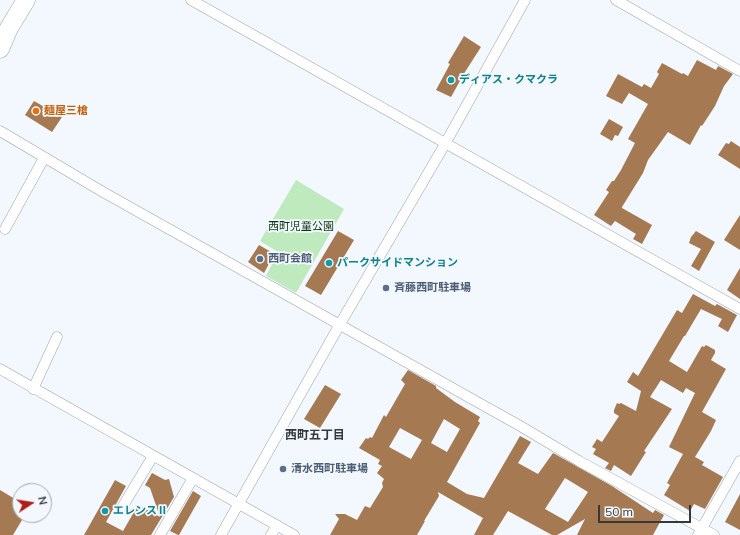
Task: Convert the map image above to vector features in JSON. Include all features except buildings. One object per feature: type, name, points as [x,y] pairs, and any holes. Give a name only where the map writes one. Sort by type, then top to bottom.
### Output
[{"type":"highway","points":[[0,49],[9,28],[26,0]]},
{"type":"street","points":[[191,0],[740,309]]},
{"type":"street","points":[[221,535],[340,324],[445,144],[525,0]]},
{"type":"street","points":[[616,0],[740,71]]},
{"type":"street","points":[[0,131],[44,158],[522,427],[700,532],[714,535]]},
{"type":"street","points":[[5,229],[44,158]]},
{"type":"street","points":[[33,389],[57,337]]},
{"type":"street","points":[[0,369],[294,535]]},
{"type":"street","points":[[123,506],[154,456]]},
{"type":"street","points":[[700,532],[740,461]]},
{"type":"street","points":[[160,535],[193,478]]},
{"type":"street","points":[[271,535],[277,525]]},
{"type":"green space","name":"西町児童公園","points":[[296,180],[344,209],[296,293],[266,276],[278,252],[260,241]]},
{"type":"place","name":"ディアス・クマクラ","points":[[451,80]]},
{"type":"place","name":"麺屋三槍","points":[[36,111]]},
{"type":"place","name":"西町会館","points":[[260,259]]},
{"type":"place","name":"パークサイドマンション","points":[[329,263]]},
{"type":"place","name":"斉藤西町駐車場","points":[[386,288]]},
{"type":"place","name":"清水西町駐車場","points":[[283,469]]},
{"type":"place","name":"エレンスⅡ","points":[[105,511]]},
{"type":"district","name":"西町五丁目","points":[[315,435]]}]
